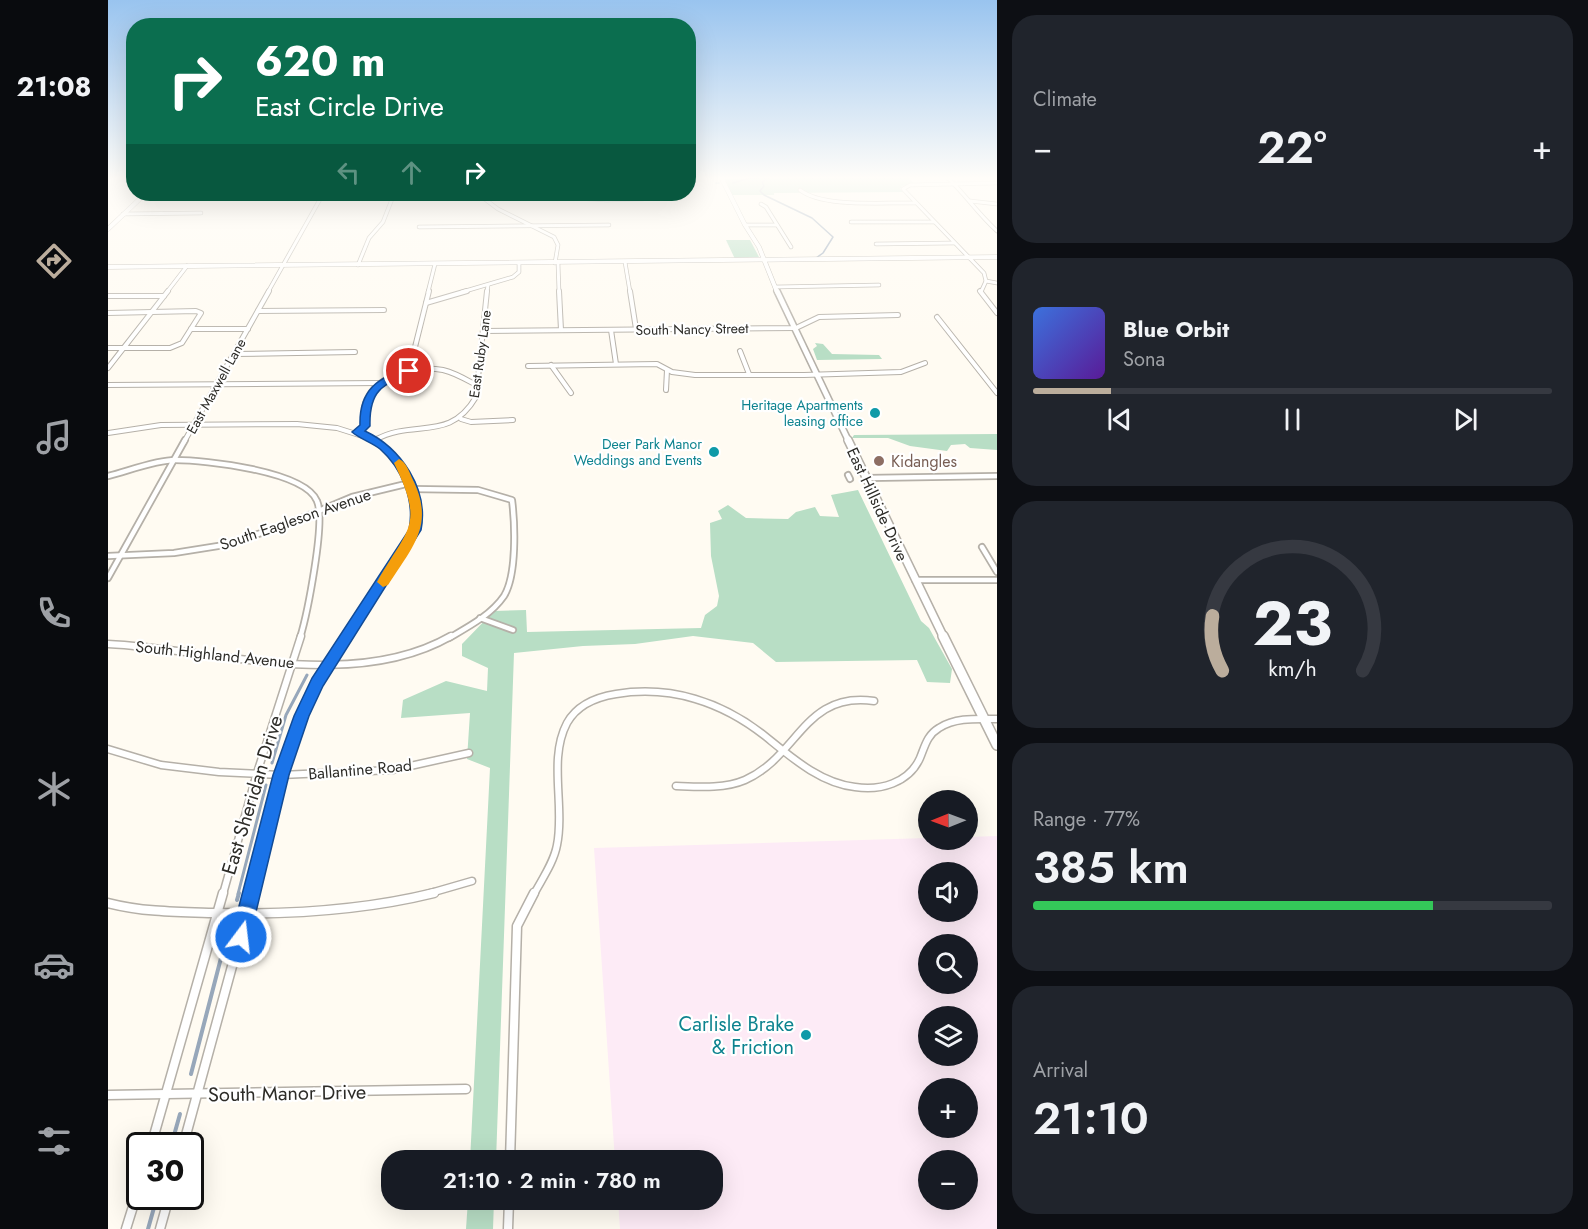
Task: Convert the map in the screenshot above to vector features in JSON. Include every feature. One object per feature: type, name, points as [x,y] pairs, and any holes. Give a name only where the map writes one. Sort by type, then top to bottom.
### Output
[{"type":"main road","name":"East Hillside Drive","points":[[751,234],[759,247],[775,287],[915,580],[997,745]]},
{"type":"street","name":"East Maxwell Lane","points":[[108,578],[300,234]]},
{"type":"street","points":[[358,265],[372,234]]},
{"type":"street","points":[[547,234],[556,240],[558,248],[561,330]]},
{"type":"street","points":[[783,234],[791,247]]},
{"type":"street","points":[[946,234],[984,273],[986,281],[980,291],[997,313]]},
{"type":"street","points":[[876,244],[954,243]]},
{"type":"street","points":[[108,267],[997,257]]},
{"type":"street","points":[[625,262],[636,329]]},
{"type":"street","points":[[426,303],[517,275],[519,263]]},
{"type":"street","points":[[409,371],[435,264]]},
{"type":"street","points":[[108,368],[187,266]]},
{"type":"street","points":[[986,281],[997,283]]},
{"type":"street","name":"East Ruby Lane","points":[[461,419],[473,405],[478,386],[488,285]]},
{"type":"street","points":[[775,287],[879,285]]},
{"type":"street","points":[[108,296],[164,296]]},
{"type":"street","points":[[258,311],[384,310]]},
{"type":"street","points":[[108,313],[200,312],[201,315],[182,343],[173,348],[108,348]]},
{"type":"street","name":"South Nancy Street","points":[[483,331],[796,328],[819,317],[898,315]]},
{"type":"street","points":[[937,317],[997,393]]},
{"type":"street","points":[[191,329],[248,329]]},
{"type":"street","points":[[611,330],[616,364]]},
{"type":"street","points":[[740,351],[749,374]]},
{"type":"street","points":[[234,354],[355,352]]},
{"type":"street","points":[[528,366],[659,364],[667,370],[695,375],[818,375],[901,372],[925,363]]},
{"type":"street","points":[[551,365],[571,393]]},
{"type":"street","points":[[108,385],[381,383],[409,371],[442,370],[478,386]]},
{"type":"street","points":[[666,390],[667,370]]},
{"type":"street","points":[[357,432],[365,426],[366,403],[381,383]]},
{"type":"street","points":[[375,440],[389,432],[447,425],[461,419],[471,422],[513,420]]},
{"type":"street","points":[[108,433],[150,426],[315,424],[357,432],[375,440],[398,462],[411,486],[417,513],[415,530],[330,664],[301,716],[281,775],[247,915],[187,1132]]},
{"type":"street","points":[[108,476],[174,460],[222,464],[276,474],[310,492],[317,500],[319,511]]},
{"type":"street","points":[[867,478],[997,476]]},
{"type":"street","name":"South Eagleson Avenue","points":[[108,556],[174,553],[218,546],[251,537],[352,497],[411,486],[451,487],[488,494]]},
{"type":"street","name":"South Highland Avenue","points":[[108,644],[162,648],[241,660],[294,663],[330,664],[407,655],[456,635],[480,618],[504,596],[510,577],[512,500],[502,495],[488,494]]},
{"type":"street","name":"East Sheridan Drive","points":[[155,1132],[257,773],[294,663],[310,590],[318,537],[319,511]]},
{"type":"street","points":[[982,547],[997,572]]},
{"type":"street","points":[[915,580],[997,580]]},
{"type":"street","points":[[480,618],[513,630]]},
{"type":"street","points":[[510,1150],[517,926],[547,869],[556,845],[559,746],[562,732],[574,713],[600,697],[643,692],[685,696],[726,709],[818,776],[845,785],[877,788],[902,779],[917,763],[932,733],[946,724],[997,719]]},
{"type":"street","points":[[676,786],[725,786],[746,780],[768,767],[810,720],[829,705],[849,698],[874,701]]},
{"type":"street","name":"Ballantine Road","points":[[108,749],[161,765],[281,775],[392,770],[469,753]]},
{"type":"street","points":[[108,903],[154,911],[247,915],[352,910],[436,894],[472,881]]},
{"type":"street","name":"South Manor Drive","points":[[108,1095],[466,1089]]},
{"type":"street","points":[[126,1229],[132,1210]]},
{"type":"street","points":[[160,1229],[165,1210]]},
{"type":"street","points":[[508,1229],[509,1210]]},
{"type":"shaded area","points":[[997,836],[997,1229],[620,1229],[619,1210],[723,1210],[723,1150],[614,1150],[594,848],[918,838],[918,850],[978,850],[978,837]]},
{"type":"green space","points":[[726,240],[750,240],[759,257],[735,259]]},
{"type":"green space","points":[[815,343],[823,344],[832,354],[879,355],[882,359],[817,360],[813,349],[817,346]]},
{"type":"green space","points":[[997,434],[997,450],[970,448],[965,444],[951,445],[947,451],[910,446],[888,438],[852,438],[854,435]]},
{"type":"green space","points":[[858,490],[921,621],[929,628],[952,669],[950,683],[927,682],[917,660],[776,662],[753,643],[693,636],[635,644],[583,646],[514,653],[496,1150],[471,1150],[490,768],[467,759],[470,713],[401,718],[403,700],[446,681],[487,691],[488,668],[462,656],[462,644],[494,611],[526,610],[527,632],[701,628],[705,615],[717,606],[719,596],[711,556],[710,523],[722,519],[718,511],[728,505],[746,518],[788,519],[796,512],[815,507],[820,516],[839,517],[831,495]]},
{"type":"green space","points":[[467,1210],[494,1210],[493,1229],[466,1229]]},
{"type":"waterway","points":[[816,258],[823,253],[833,237],[830,234]]},
{"type":"waterway","points":[[272,763],[286,715],[307,675]]},
{"type":"waterway","points":[[238,894],[266,785]]},
{"type":"waterway","points":[[237,900],[239,893]]},
{"type":"waterway","points":[[191,1074],[229,927]]},
{"type":"waterway","points":[[175,1132],[180,1114]]},
{"type":"waterway","points":[[148,1229],[153,1210]]},
{"type":"slow traffic","points":[[383,582],[417,525],[417,508],[412,489],[399,463]]},
{"type":"place","name":"Heritage Apartments leasing office","points":[[875,413]]},
{"type":"place","name":"Deer Park Manor Weddings and Events","points":[[714,452]]},
{"type":"place","name":"Kidangles","points":[[879,461]]},
{"type":"place","name":"Carlisle Brake & Friction","points":[[806,1035]]},
{"type":"route","points":[[241,937],[281,775],[301,716],[318,682],[415,530],[416,503],[405,472],[390,452],[375,440],[357,432],[365,426],[364,407],[374,390],[385,380],[409,371]]}]
